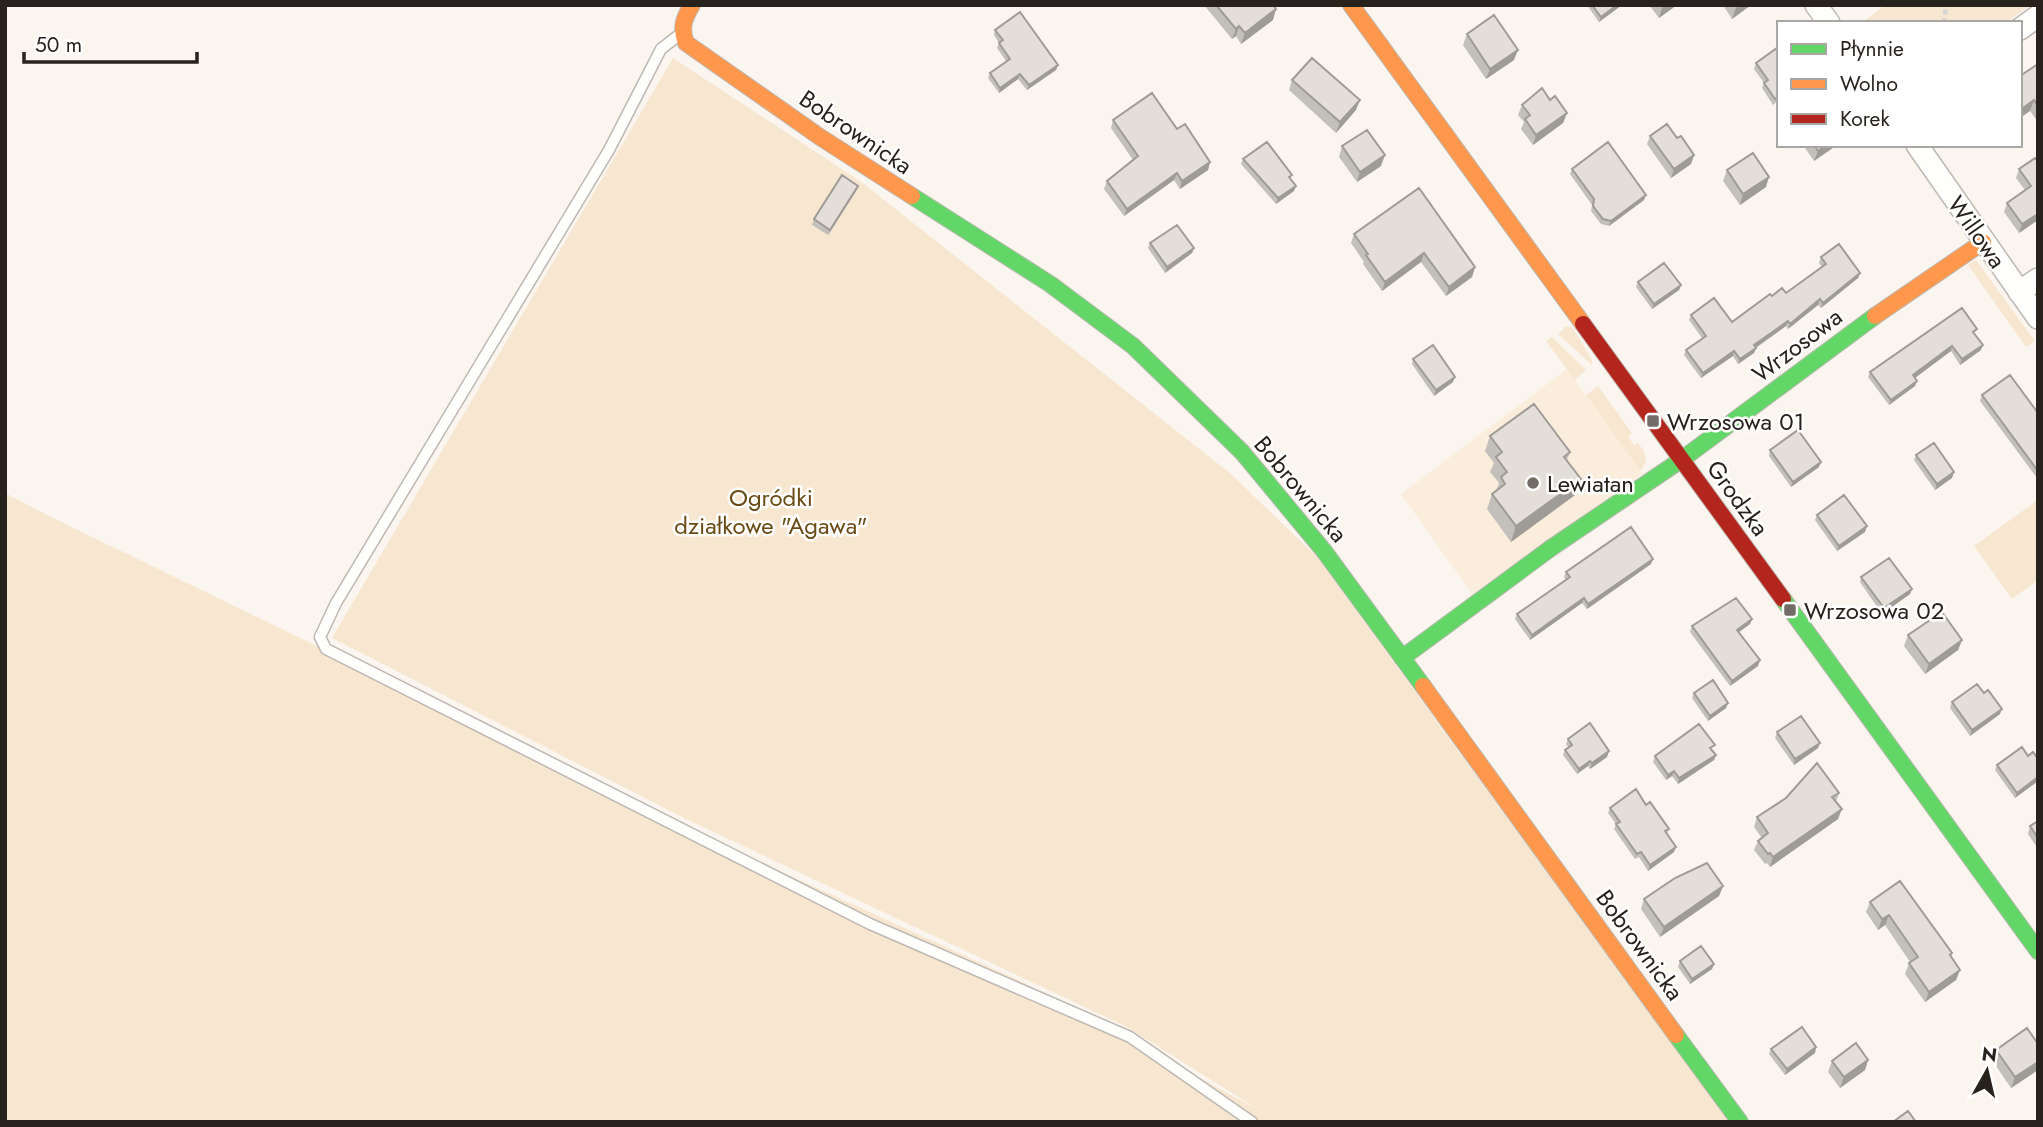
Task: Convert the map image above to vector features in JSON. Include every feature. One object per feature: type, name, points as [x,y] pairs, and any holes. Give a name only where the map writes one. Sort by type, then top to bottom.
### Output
[{"type":"street","points":[[681,33],[681,23],[692,5]]},
{"type":"street","name":"Grodzka","points":[[1351,5],[2038,951]]},
{"type":"street","points":[[1816,5],[1828,21]]},
{"type":"street","points":[[2022,28],[2038,16]]},
{"type":"street","name":"Bobrownicka","points":[[681,33],[686,43],[820,137],[993,246],[1133,345],[1242,452],[1324,551],[1740,1122]]},
{"type":"street","name":"Willowa","points":[[1918,147],[2038,318]]},
{"type":"street","name":"Wrzosowa","points":[[1402,658],[1551,548],[1681,460],[1859,327],[1983,242]]},
{"type":"street","points":[[2018,292],[2038,279]]},
{"type":"lane","points":[[681,33],[661,49],[608,150],[336,603],[320,637],[326,649],[870,924],[1130,1037],[1252,1122]]},
{"type":"shaded area","points":[[1567,369],[1642,474],[1472,594],[1401,494]]},
{"type":"green space","points":[[1885,5],[2030,5],[2008,21],[1865,21]]},
{"type":"green space","name":"Ogródki działkowe \"Agawa\"","points":[[673,58],[860,181],[1231,474],[1317,557],[1729,1122],[5,1122],[5,493],[782,872],[1018,980],[1259,1110],[1127,1027],[688,820],[332,638]]},
{"type":"green space","points":[[1976,260],[2035,341],[2026,347],[1968,265]]},
{"type":"green space","points":[[1566,326],[1573,328],[1592,360],[1592,365],[1558,334]]},
{"type":"green space","points":[[1552,337],[1586,370],[1575,380],[1546,341]]},
{"type":"green space","points":[[1598,386],[1632,433],[1628,437],[1644,451],[1646,462],[1640,471],[1586,395]]},
{"type":"green space","points":[[2038,500],[2038,580],[2012,599],[1974,546]]},
{"type":"building","points":[[1216,5],[1273,5],[1276,9],[1245,33],[1239,26],[1236,29]]},
{"type":"building","points":[[1592,5],[1617,5],[1601,17]]},
{"type":"building","points":[[1020,12],[1058,65],[1029,85],[1020,74],[1000,88],[990,73],[1010,59],[999,43],[1003,40],[995,30]]},
{"type":"building","points":[[1494,15],[1518,50],[1490,69],[1467,34]]},
{"type":"building","points":[[1777,48],[1777,98],[1775,99],[1764,83],[1768,80],[1756,63]]},
{"type":"building","points":[[1312,58],[1360,100],[1340,122],[1292,80]]},
{"type":"building","points":[[2038,64],[2038,106],[2034,100],[2022,109],[2022,75]]},
{"type":"building","points":[[1542,88],[1550,100],[1555,96],[1567,113],[1536,135],[1525,119],[1530,115],[1522,105]]},
{"type":"building","points":[[1152,93],[1177,129],[1185,124],[1210,162],[1182,181],[1177,173],[1127,209],[1107,181],[1138,156],[1113,120]]},
{"type":"building","points":[[1667,124],[1677,138],[1681,136],[1694,155],[1674,169],[1650,136]]},
{"type":"building","points":[[1367,130],[1385,155],[1360,172],[1342,146]]},
{"type":"building","points":[[1267,142],[1292,175],[1289,177],[1296,186],[1278,198],[1243,159]]},
{"type":"building","points":[[1608,142],[1646,195],[1611,221],[1603,219],[1593,206],[1594,199],[1572,169]]},
{"type":"building","points":[[1753,153],[1769,177],[1743,194],[1727,170]]},
{"type":"building","points":[[2035,158],[2038,161],[2038,214],[2022,224],[2007,203],[2031,186],[2019,169]]},
{"type":"building","points":[[842,175],[858,186],[830,230],[814,219]]},
{"type":"building","points":[[1419,188],[1475,267],[1449,287],[1424,253],[1385,282],[1354,234]]},
{"type":"building","points":[[1177,225],[1194,248],[1167,267],[1150,243]]},
{"type":"building","points":[[1839,244],[1860,273],[1823,303],[1820,299],[1790,324],[1788,321],[1754,345],[1756,348],[1740,359],[1734,351],[1703,373],[1686,350],[1706,336],[1691,315],[1714,298],[1732,322],[1770,294],[1772,296],[1782,288],[1786,293],[1826,264],[1821,257]]},
{"type":"building","points":[[1664,263],[1681,285],[1654,304],[1638,282]]},
{"type":"building","points":[[1962,308],[1977,329],[1973,332],[1983,345],[1962,359],[1952,346],[1913,375],[1917,381],[1891,400],[1870,372]]},
{"type":"building","points":[[1433,345],[1455,377],[1436,390],[1413,359]]},
{"type":"building","points":[[2010,375],[2038,413],[2038,471],[1982,395]]},
{"type":"building","name":"Lewiatan","points":[[1534,404],[1570,452],[1564,457],[1581,479],[1516,526],[1492,494],[1505,484],[1501,477],[1507,472],[1496,457],[1502,452],[1490,436]]},
{"type":"building","points":[[1798,430],[1821,462],[1793,482],[1770,450]]},
{"type":"building","points":[[1934,443],[1954,472],[1937,484],[1916,455]]},
{"type":"building","points":[[1844,495],[1867,526],[1839,546],[1817,515]]},
{"type":"building","points":[[1631,527],[1653,559],[1588,604],[1584,598],[1532,635],[1517,614],[1570,577],[1566,572]]},
{"type":"building","points":[[1889,558],[1912,589],[1884,608],[1861,577]]},
{"type":"building","points":[[1736,598],[1752,619],[1737,630],[1760,660],[1732,681],[1692,626]]},
{"type":"building","points":[[1942,612],[1962,640],[1929,664],[1908,635]]},
{"type":"building","points":[[1713,680],[1728,703],[1710,716],[1694,693]]},
{"type":"building","points":[[1977,684],[1984,693],[1988,690],[2002,709],[1972,730],[1952,702]]},
{"type":"building","points":[[1801,716],[1820,743],[1795,759],[1777,732]]},
{"type":"building","points":[[1590,723],[1609,751],[1579,769],[1565,750],[1572,745],[1568,739]]},
{"type":"building","points":[[1699,724],[1715,745],[1710,748],[1716,755],[1679,778],[1674,771],[1668,775],[1655,756]]},
{"type":"building","points":[[2022,747],[2028,756],[2033,752],[2038,759],[2038,777],[2017,793],[1997,765]]},
{"type":"building","points":[[1817,763],[1839,793],[1832,797],[1842,809],[1773,857],[1758,841],[1768,833],[1757,817],[1786,798]]},
{"type":"building","points":[[1636,789],[1646,805],[1650,802],[1669,829],[1665,831],[1676,847],[1650,865],[1641,852],[1637,854],[1616,824],[1620,822],[1610,808]]},
{"type":"building","points":[[2038,821],[2038,838],[2030,826]]},
{"type":"building","points":[[1707,863],[1723,886],[1664,927],[1644,899],[1675,878]]},
{"type":"building","points":[[1900,881],[1952,953],[1950,955],[1960,970],[1929,992],[1909,963],[1918,957],[1889,915],[1882,919],[1870,902]]},
{"type":"building","points":[[1701,946],[1714,964],[1692,979],[1680,961]]},
{"type":"building","points":[[1802,1027],[1816,1047],[1787,1069],[1771,1049]]},
{"type":"building","points":[[2027,1028],[2038,1044],[2038,1062],[2015,1077],[1996,1050]]},
{"type":"building","points":[[1856,1043],[1868,1060],[1844,1077],[1832,1061]]},
{"type":"building","points":[[1908,1111],[1916,1122],[1893,1122]]},
{"type":"traffic: fast","points":[[912,196],[1050,284],[1133,346],[1242,452],[1324,551],[1423,686]]},
{"type":"traffic: fast","points":[[1402,658],[1551,548],[1681,460],[1875,316]]},
{"type":"traffic: fast","points":[[1783,599],[2038,951]]},
{"type":"traffic: fast","points":[[1676,1035],[1740,1122]]},
{"type":"traffic: slow","points":[[692,5],[684,23],[686,43],[820,137],[912,196]]},
{"type":"traffic: slow","points":[[1351,5],[1583,324]]},
{"type":"traffic: slow","points":[[1875,316],[1983,242]]},
{"type":"traffic: slow","points":[[1423,686],[1676,1035]]},
{"type":"traffic: jam","points":[[1583,324],[1783,599]]},
{"type":"place","name":"Wrzosowa 01","points":[[1653,421]]},
{"type":"place","name":"Lewiatan","points":[[1533,483]]},
{"type":"place","name":"Wrzosowa 02","points":[[1790,610]]}]
